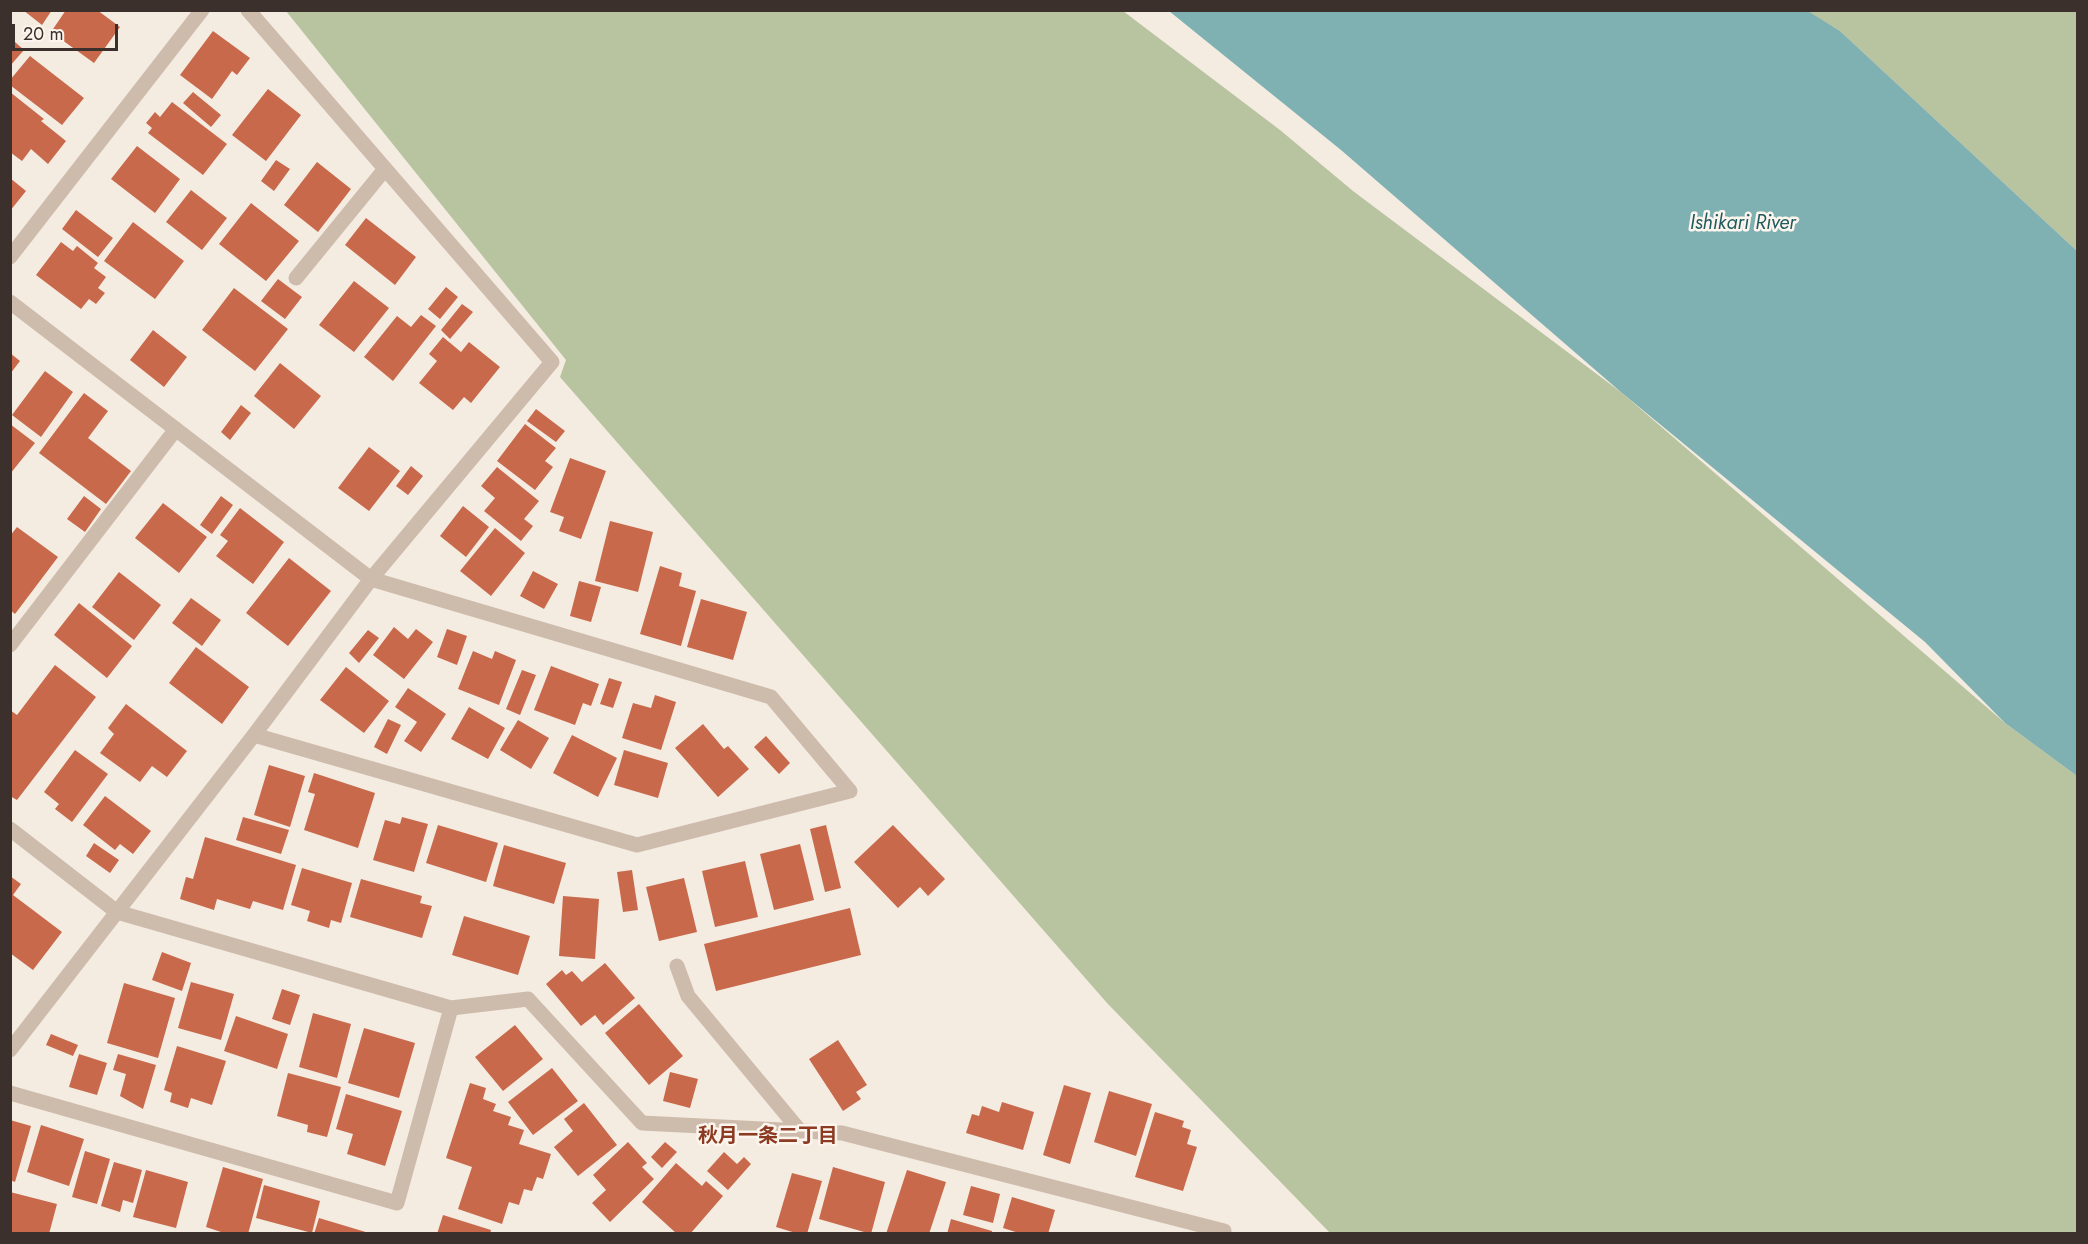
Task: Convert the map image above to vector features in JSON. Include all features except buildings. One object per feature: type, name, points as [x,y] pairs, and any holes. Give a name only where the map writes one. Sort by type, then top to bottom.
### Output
[{"type":"street","points":[[10,257],[202,10]]},
{"type":"street","points":[[10,1050],[254,735],[371,579],[552,362],[248,10]]},
{"type":"street","points":[[296,278],[385,169]]},
{"type":"street","points":[[10,302],[371,579],[771,697],[850,791],[637,845],[254,735]]},
{"type":"street","points":[[10,645],[176,429]]},
{"type":"street","points":[[10,829],[117,912],[451,1008],[528,999],[642,1123],[842,1133],[1224,1232]]},
{"type":"street","points":[[677,966],[688,996],[800,1131]]},
{"type":"street","points":[[10,1093],[397,1203],[451,1008]]},
{"type":"green space","points":[[286,11],[1123,11],[1280,130],[1353,191],[1622,393],[2005,723],[2077,776],[2077,1233],[1330,1233],[1107,1003],[560,377],[566,360]]},
{"type":"green space","points":[[1806,11],[2077,11],[2077,251],[1840,31]]},
{"type":"water","name":"Ishikari River","points":[[1806,10],[1840,31],[2077,251],[2077,776],[2005,723],[1925,642],[1622,393],[1341,150],[1169,11]]},
{"type":"district","name":"秋月一条二丁目","points":[[768,1137]]}]
